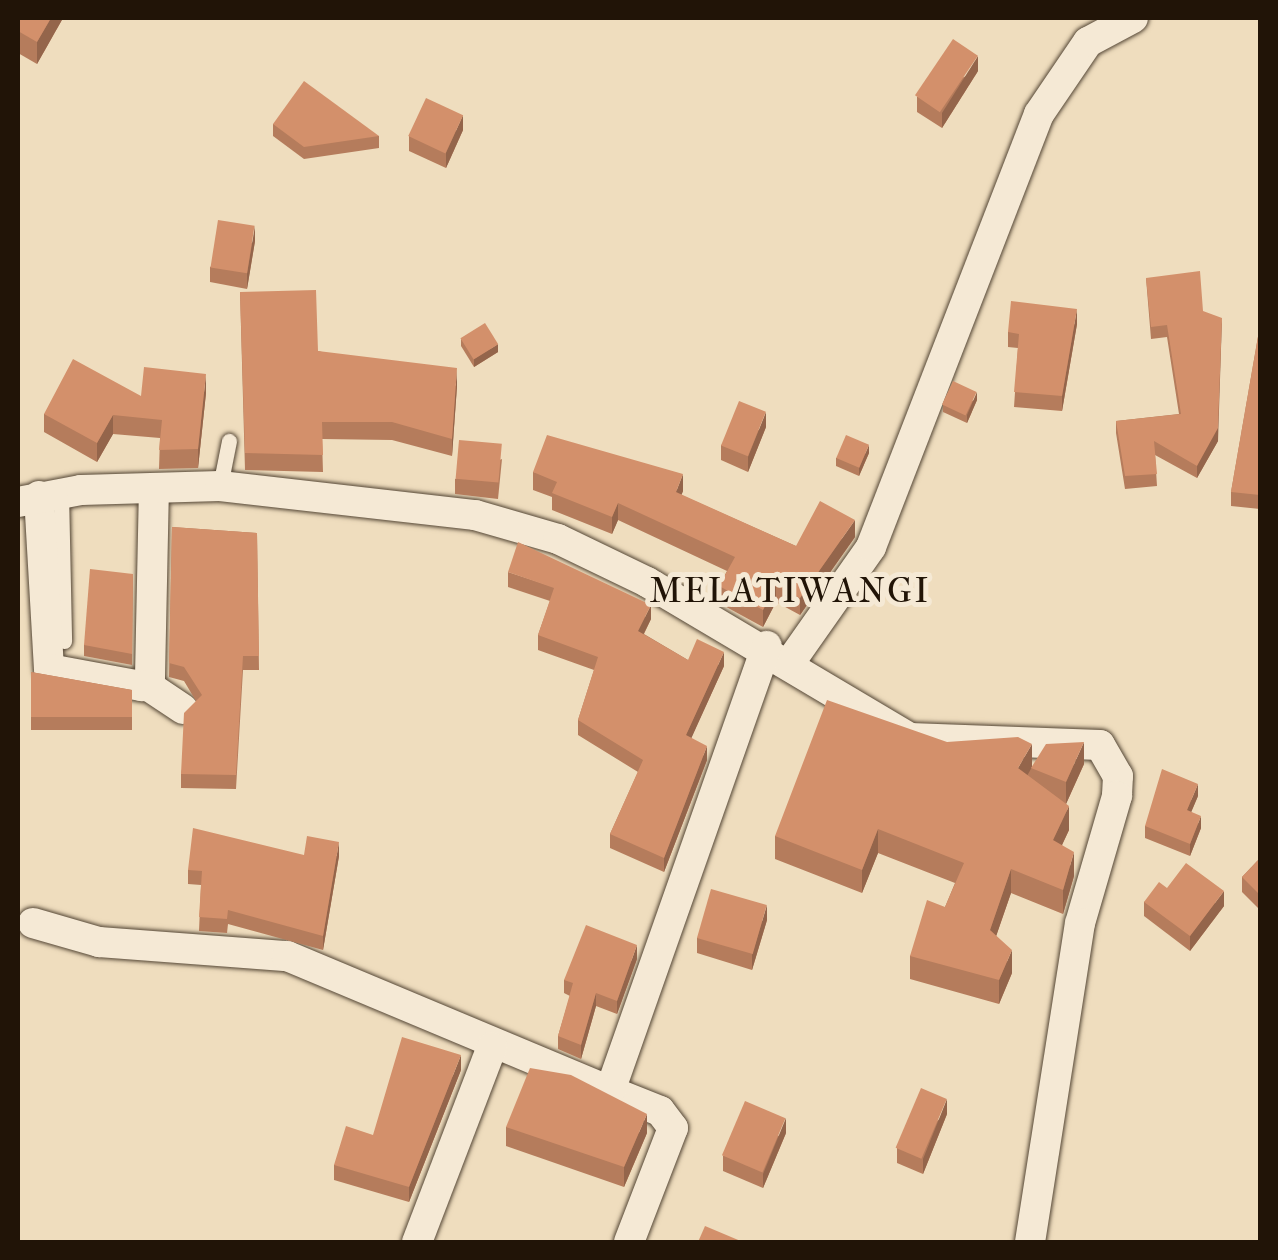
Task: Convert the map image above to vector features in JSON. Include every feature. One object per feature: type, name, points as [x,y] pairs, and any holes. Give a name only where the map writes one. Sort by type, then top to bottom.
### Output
[{"type":"street","points":[[610,1091],[779,653],[871,547],[1039,114],[1088,42],[1132,18]]},
{"type":"street","points":[[183,709],[147,686],[52,672],[39,497],[220,486],[388,500],[525,530],[779,653],[926,743],[1080,740],[1111,754],[1113,821],[1080,923],[1030,1242]]},
{"type":"street","points":[[147,686],[154,488]]},
{"type":"street","points":[[32,923],[99,942],[287,956],[492,1048],[660,1111],[673,1128],[629,1242]]},
{"type":"street","points":[[417,1242],[492,1048]]},
{"type":"lane","points":[[220,486],[229,442]]},
{"type":"lane","points":[[39,497],[64,642]]},
{"type":"building","points":[[18,18],[51,18],[37,42],[18,31]]},
{"type":"building","points":[[953,39],[978,56],[940,112],[915,95]]},
{"type":"building","points":[[304,81],[379,136],[304,147],[273,124]]},
{"type":"building","points":[[426,98],[463,115],[445,153],[408,136]]},
{"type":"building","points":[[218,220],[255,226],[247,273],[210,267]]},
{"type":"building","points":[[1200,271],[1203,311],[1222,318],[1218,428],[1197,466],[1154,441],[1157,474],[1125,476],[1116,421],[1181,414],[1167,325],[1151,327],[1146,278]]},
{"type":"building","points":[[316,290],[318,351],[457,368],[452,439],[392,422],[322,422],[323,455],[245,453],[240,292]]},
{"type":"building","points":[[1011,301],[1077,309],[1062,396],[1014,392],[1019,334],[1008,332]]},
{"type":"building","points":[[485,323],[498,344],[474,360],[460,338]]},
{"type":"building","points":[[1260,325],[1260,495],[1231,492]]},
{"type":"building","points":[[73,359],[141,396],[144,367],[206,374],[198,449],[159,450],[162,420],[113,415],[97,443],[44,414]]},
{"type":"building","points":[[953,381],[977,392],[966,416],[942,405]]},
{"type":"building","points":[[739,401],[766,412],[748,456],[721,446]]},
{"type":"building","points":[[547,435],[683,474],[676,492],[796,546],[820,501],[855,520],[800,598],[776,585],[763,610],[719,586],[735,557],[618,503],[612,517],[552,493],[557,482],[533,472]]},
{"type":"building","points":[[846,435],[869,445],[859,468],[836,458]]},
{"type":"building","points":[[459,440],[502,444],[498,483],[456,479]]},
{"type":"building","points":[[172,527],[257,533],[259,656],[243,656],[236,775],[181,774],[184,713],[202,695],[184,667],[169,663]]},
{"type":"building","points":[[518,542],[651,605],[638,631],[688,660],[697,639],[724,652],[686,735],[707,746],[664,858],[610,834],[643,760],[578,720],[598,657],[538,635],[554,588],[508,572]]},
{"type":"building","points":[[90,569],[133,574],[132,654],[84,645]]},
{"type":"building","points":[[31,672],[132,690],[132,717],[31,717]]},
{"type":"building","points":[[827,700],[947,742],[1018,737],[1032,744],[1018,768],[1069,806],[1053,840],[1074,852],[1063,890],[1011,869],[990,930],[1012,950],[999,980],[910,956],[927,900],[945,907],[964,863],[878,829],[862,870],[775,836]]},
{"type":"building","points":[[1084,742],[1066,782],[1031,768],[1046,744]]},
{"type":"building","points":[[1162,769],[1198,784],[1187,810],[1201,816],[1190,844],[1145,826]]},
{"type":"building","points":[[193,828],[304,855],[307,836],[339,842],[323,936],[228,910],[227,919],[199,917],[202,871],[188,870]]},
{"type":"building","points":[[1260,858],[1260,895],[1242,877]]},
{"type":"building","points":[[1186,863],[1224,891],[1190,936],[1144,902],[1159,882],[1167,888]]},
{"type":"building","points":[[711,889],[767,905],[753,954],[697,938]]},
{"type":"building","points":[[586,925],[637,945],[617,1001],[596,993],[581,1045],[558,1036],[573,983],[564,980]]},
{"type":"building","points":[[402,1037],[461,1055],[409,1187],[334,1165],[346,1126],[373,1135]]},
{"type":"building","points":[[530,1068],[571,1075],[647,1114],[624,1167],[506,1127]]},
{"type":"building","points":[[921,1088],[947,1099],[921,1159],[896,1148]]},
{"type":"building","points":[[745,1101],[786,1118],[762,1173],[722,1155]]},
{"type":"building","points":[[705,1226],[743,1242],[698,1242]]},
{"type":"district","name":"MELATIWANGI","points":[[790,591]]}]
